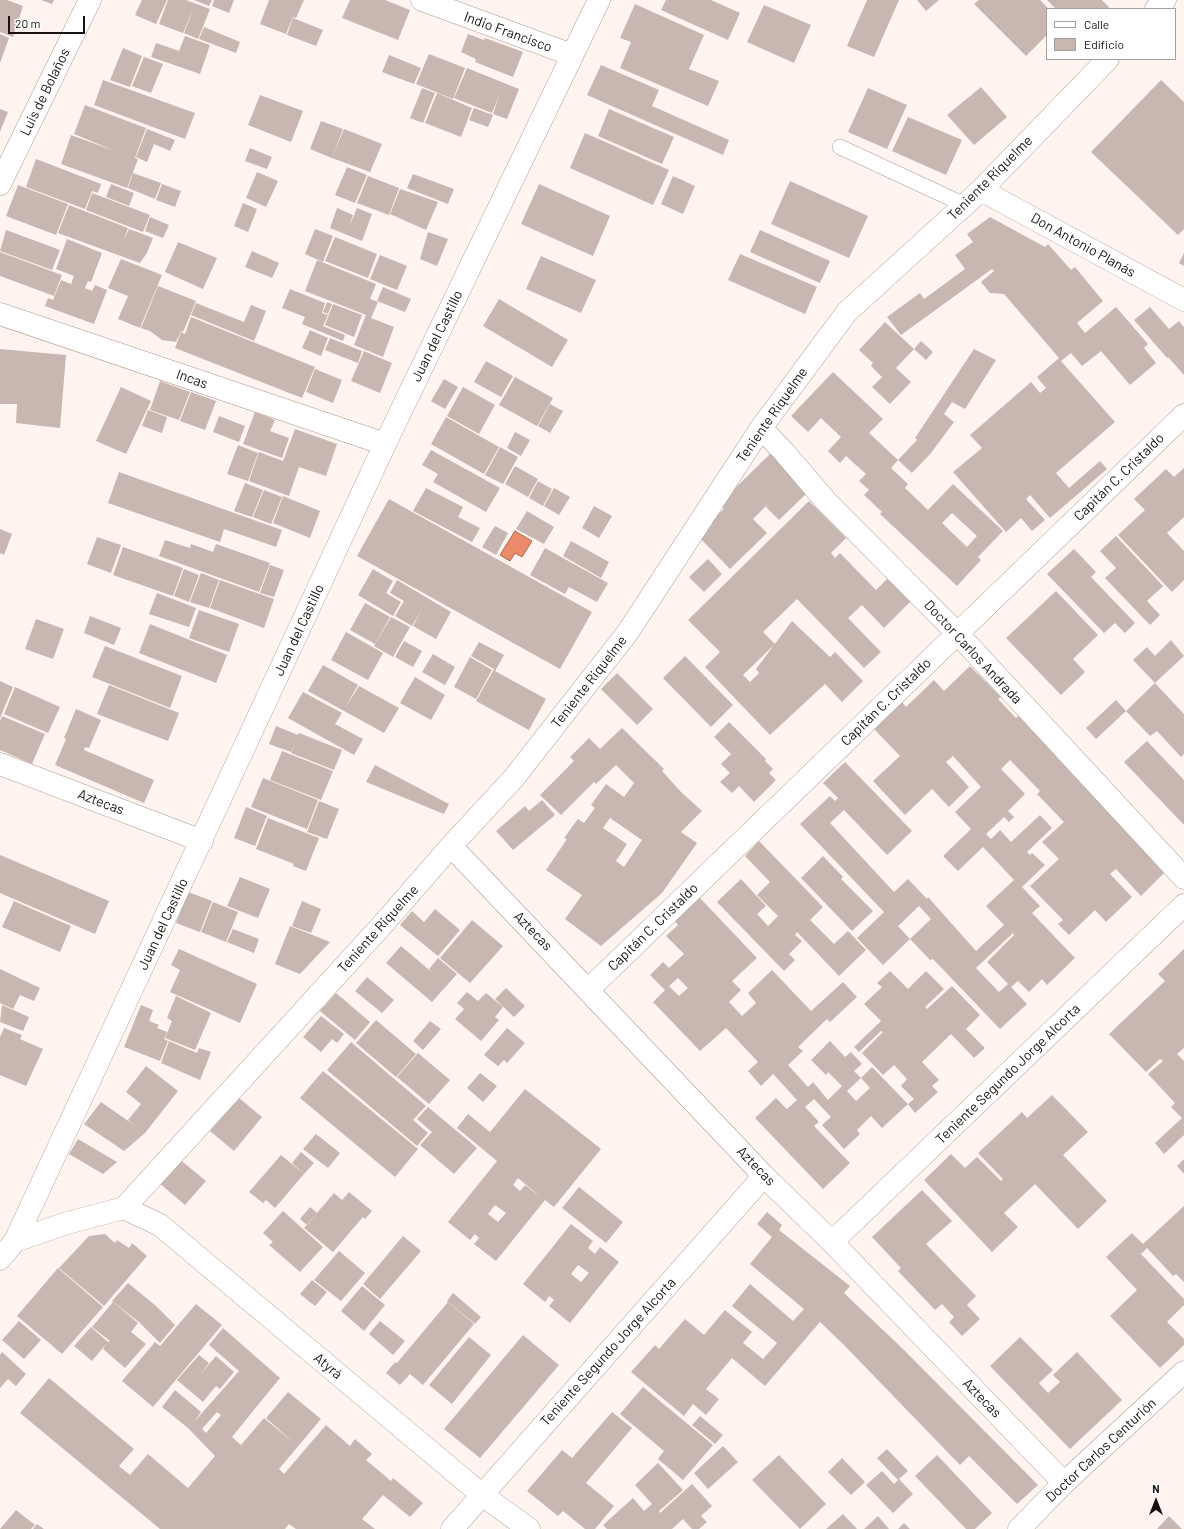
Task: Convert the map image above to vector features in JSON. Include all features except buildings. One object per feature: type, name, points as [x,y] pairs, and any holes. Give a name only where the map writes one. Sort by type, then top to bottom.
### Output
[{"type":"street","name":"Luis de Bolaños","points":[[0,184],[90,0]]},
{"type":"street","name":"Indio Francisco","points":[[422,0],[572,55]]},
{"type":"street","name":"Juan del Castillo","points":[[0,1259],[8,1239],[202,840],[385,444],[599,0]]},
{"type":"street","points":[[1157,8],[1165,0]]},
{"type":"street","name":"Teniente Riquelme","points":[[124,1208],[513,779],[628,632],[761,428],[847,312],[981,190],[1107,60]]},
{"type":"street","name":"Don Antonio Planás","points":[[981,190],[1184,300]]},
{"type":"street","name":"Incas","points":[[0,314],[385,444]]},
{"type":"street","name":"Capitán C. Cristaldo","points":[[589,989],[1184,415]]},
{"type":"street","name":"Doctor Carlos Andrada","points":[[761,428],[784,452],[825,500],[957,633],[1184,878]]},
{"type":"street","name":"Aztecas","points":[[0,764],[202,840]]},
{"type":"street","name":"Aztecas","points":[[451,846],[589,989],[764,1176],[832,1242],[1064,1483]]},
{"type":"street","name":"Teniente Segundo Jorge Alcorta","points":[[832,1242],[1184,905]]},
{"type":"street","name":"Teniente Segundo Jorge Alcorta","points":[[452,1529],[481,1494],[764,1176]]},
{"type":"street","points":[[8,1239],[124,1208]]},
{"type":"street","name":"Atyrá","points":[[124,1208],[160,1225],[481,1494],[529,1529]]},
{"type":"street","name":"Doctor Carlos Centurión","points":[[1019,1529],[1064,1483],[1184,1372]]},
{"type":"lane","points":[[840,147],[965,205]]},
{"type":"shaded area","points":[[515,531],[532,541],[522,557],[515,553],[510,561],[500,555]]}]
